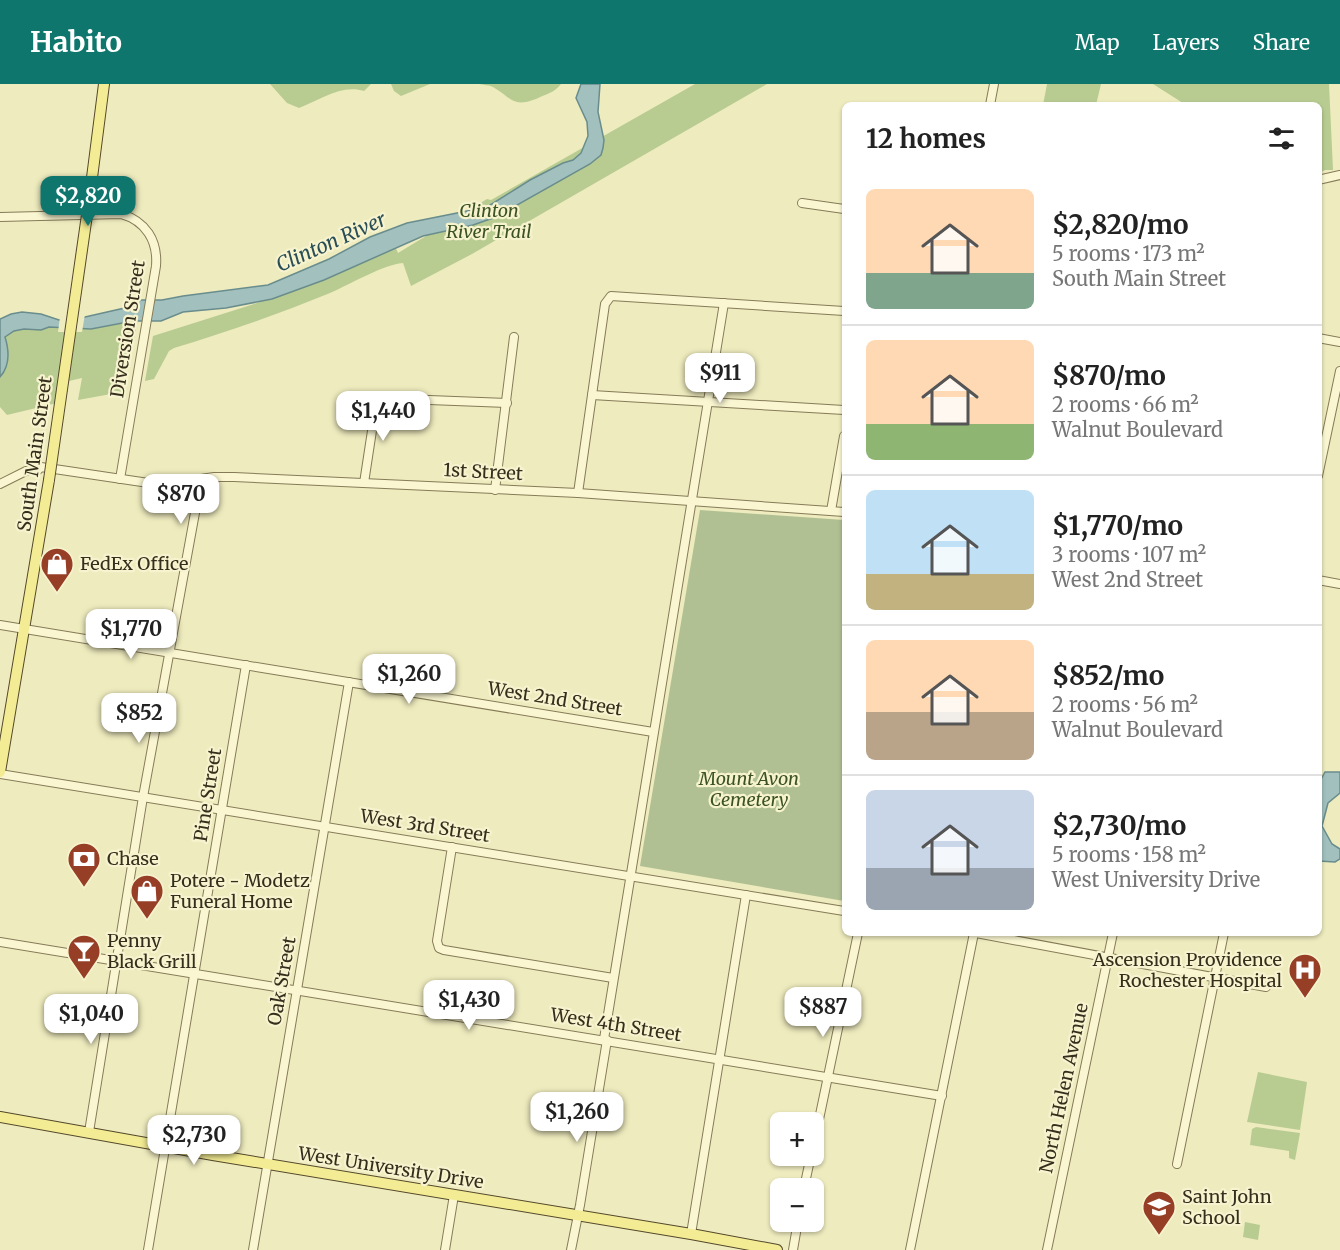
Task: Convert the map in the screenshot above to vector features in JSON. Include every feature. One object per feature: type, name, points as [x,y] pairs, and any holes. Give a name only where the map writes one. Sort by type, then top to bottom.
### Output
[{"type":"main road","name":"South Main Street","points":[[0,773],[49,480],[104,84]]},
{"type":"main road","name":"West University Drive","points":[[0,1117],[268,1164],[691,1233],[733,1246],[777,1250]]},
{"type":"street","points":[[991,102],[994,84]]},
{"type":"street","points":[[1322,179],[1340,175]]},
{"type":"street","points":[[802,203],[842,209]]},
{"type":"street","name":"Diversion Street","points":[[0,217],[114,213],[133,219],[148,232],[155,246],[156,261],[152,289],[120,479]]},
{"type":"street","points":[[578,494],[607,299],[617,296],[842,311]]},
{"type":"street","points":[[571,1250],[629,876],[724,303]]},
{"type":"street","points":[[495,490],[514,337]]},
{"type":"street","points":[[1322,339],[1340,342]]},
{"type":"street","points":[[1322,457],[1340,371]]},
{"type":"street","points":[[592,395],[842,410]]},
{"type":"street","points":[[364,483],[377,398],[507,403]]},
{"type":"street","points":[[831,511],[842,448]]},
{"type":"street","name":"1st Street","points":[[0,484],[26,471],[38,470],[41,467],[162,484],[225,477],[578,494],[842,512]]},
{"type":"street","points":[[89,1132],[143,797],[201,480]]},
{"type":"street","points":[[1322,581],[1340,584]]},
{"type":"street","name":"West 2nd Street","points":[[0,625],[653,732]]},
{"type":"street","name":"Pine Street","points":[[148,1250],[246,665]]},
{"type":"street","name":"Oak Street","points":[[253,1250],[349,682]]},
{"type":"street","name":"West 3rd Street","points":[[0,773],[842,911]]},
{"type":"street","points":[[453,847],[437,941],[438,948],[613,978]]},
{"type":"street","points":[[691,1233],[746,895]]},
{"type":"street","points":[[821,1112],[857,936]]},
{"type":"street","points":[[910,1250],[974,936]]},
{"type":"street","points":[[992,936],[1266,987]]},
{"type":"street","name":"North Helen Avenue","points":[[1047,1250],[1112,936]]},
{"type":"street","points":[[1178,1164],[1223,936]]},
{"type":"street","name":"West 4th Street","points":[[0,942],[942,1096]]},
{"type":"street","points":[[445,1250],[454,1194]]},
{"type":"street","points":[[793,1250],[796,1232]]},
{"type":"green space","points":[[270,84],[371,84],[364,91],[355,89],[339,91],[299,108],[287,103]]},
{"type":"green space","points":[[391,84],[430,84],[401,96],[394,91]]},
{"type":"green space","points":[[479,84],[561,84],[550,93],[536,99],[517,102],[493,87]]},
{"type":"green space","name":"Clinton River Trail","points":[[695,84],[767,84],[472,254],[411,286],[403,263],[386,267],[292,308],[174,348],[169,351],[154,379],[145,381],[153,336],[254,304],[312,282],[394,244],[398,253],[487,199],[491,200]]},
{"type":"green space","points":[[1047,84],[1101,84],[1097,102],[1044,102]]},
{"type":"green space","points":[[1153,84],[1329,84],[1333,170],[1322,172],[1322,102],[1181,102]]},
{"type":"green space","points":[[140,309],[134,340],[131,342],[122,392],[78,400],[82,378],[60,383],[57,403],[7,415],[0,407],[0,324],[16,330],[94,321]]},
{"type":"green space","name":"Mount Avon Cemetery","points":[[700,510],[842,520],[842,901],[640,866]]},
{"type":"green space","points":[[1258,1072],[1307,1082],[1300,1130],[1247,1122]]},
{"type":"green space","points":[[1256,1127],[1300,1133],[1295,1160],[1289,1158],[1289,1151],[1250,1145],[1252,1129]]},
{"type":"green space","points":[[1245,1222],[1260,1225],[1258,1240],[1243,1237]]},
{"type":"water","points":[[581,84],[600,84],[598,112],[604,140],[601,155],[590,164],[496,217],[473,225],[423,236],[324,280],[272,299],[226,308],[183,312],[161,321],[133,321],[91,329],[49,327],[41,330],[14,331],[5,337],[8,358],[6,368],[0,377],[0,319],[11,314],[22,312],[41,314],[59,320],[129,307],[141,300],[162,300],[268,285],[329,259],[370,237],[407,223],[487,207],[530,180],[573,160],[581,153],[588,136],[587,122],[576,98]]},
{"type":"water","points":[[1325,772],[1340,772],[1340,793],[1328,803],[1322,826],[1322,778]]},
{"type":"water","points":[[1322,826],[1332,844],[1340,849],[1340,859],[1335,862],[1322,861]]},
{"type":"pier","points":[[85,314],[82,332],[58,332],[60,317]]},
{"type":"place","name":"FedEx Office","points":[[57,593]]},
{"type":"place","name":"Chase","points":[[84,888]]},
{"type":"place","name":"Potere - Modetz Funeral Home","points":[[147,920]]},
{"type":"place","name":"Penny Black Grill","points":[[84,980]]},
{"type":"place","name":"Ascension Providence Rochester Hospital","points":[[1305,999]]},
{"type":"place","name":"Saint John School","points":[[1159,1236]]},
{"type":"water label","name":"Clinton River","points":[[331,242]]}]
